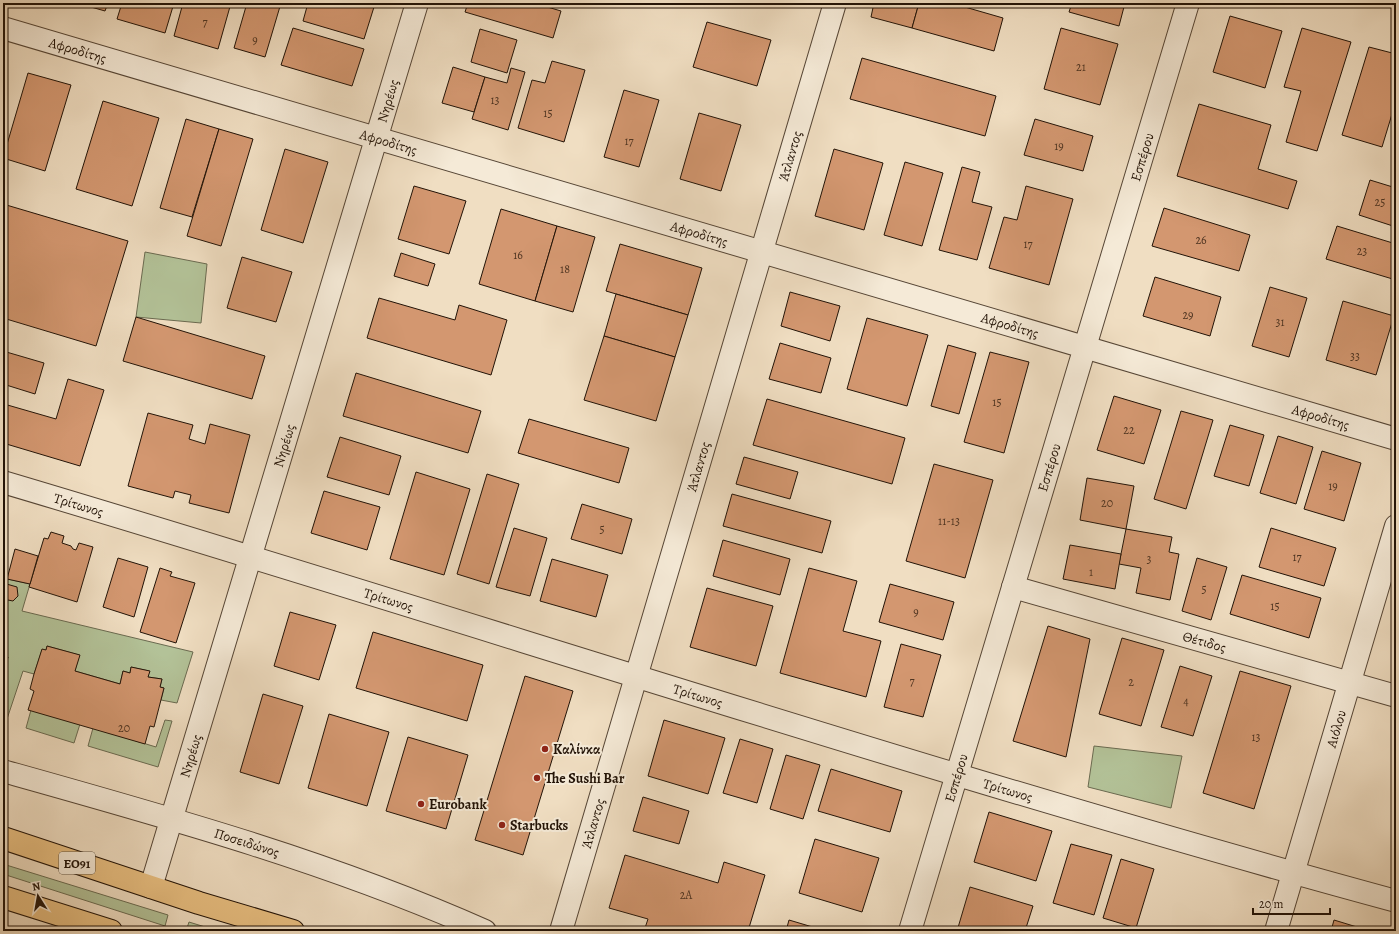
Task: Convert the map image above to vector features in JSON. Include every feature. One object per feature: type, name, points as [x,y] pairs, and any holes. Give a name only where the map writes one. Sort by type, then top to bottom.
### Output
[{"type":"highway","name":"ΕΟ91","points":[[3,838],[151,887],[293,931]]},
{"type":"highway","points":[[3,897],[111,931]]},
{"type":"street","name":"Νηρέως","points":[[151,887],[417,3]]},
{"type":"street","name":"Άτλαντος","points":[[561,931],[835,3]]},
{"type":"street","name":"Εσπέρου","points":[[910,931],[1188,3]]},
{"type":"street","name":"Αφροδίτης","points":[[3,28],[1396,439]]},
{"type":"street","name":"Τρίτωνος","points":[[3,482],[251,556],[957,775],[1293,873],[1396,901]]},
{"type":"street","name":"Αιόλου","points":[[1276,931],[1396,526]]},
{"type":"street","name":"Θέτιδος","points":[[1013,587],[1396,696]]},
{"type":"street","name":"Ποσειδώνος","points":[[3,771],[173,818],[306,860],[422,903],[485,931]]},
{"type":"green space","points":[[145,252],[207,264],[201,323],[136,317]]},
{"type":"green space","points":[[3,578],[30,584],[22,611],[193,652],[177,703],[161,700],[164,688],[160,687],[162,679],[148,677],[149,671],[131,667],[130,673],[123,671],[120,684],[75,671],[79,655],[47,646],[46,650],[42,650],[34,674],[23,671],[6,722],[3,721],[3,674],[8,657],[3,656],[3,622],[7,607],[3,606]]},
{"type":"green space","points":[[31,710],[80,724],[74,743],[26,728]]},
{"type":"green space","points":[[165,720],[172,721],[158,767],[88,746],[93,728],[156,747]]},
{"type":"green space","points":[[1094,746],[1182,756],[1171,808],[1088,787]]},
{"type":"green space","points":[[3,864],[168,915],[165,926],[3,874]]},
{"type":"green space","points":[[189,922],[218,931],[186,931]]},
{"type":"building","points":[[77,3],[108,3],[105,11]]},
{"type":"building","points":[[122,3],[174,3],[165,33],[117,19]]},
{"type":"building","points":[[183,3],[231,3],[218,49],[174,36]]},
{"type":"building","points":[[247,3],[281,3],[265,57],[234,48]]},
{"type":"building","points":[[308,3],[361,3],[374,7],[364,39],[303,21]]},
{"type":"building","points":[[468,3],[534,3],[561,11],[553,38],[465,12]]},
{"type":"building","points":[[874,3],[919,3],[912,28],[871,17]]},
{"type":"building","points":[[919,3],[951,3],[1003,18],[994,51],[912,28]]},
{"type":"building","points":[[1072,3],[1125,3],[1119,26],[1069,12]]},
{"type":"building","points":[[1230,16],[1282,31],[1265,88],[1213,72]]},
{"type":"building","points":[[707,22],[771,40],[757,86],[693,67]]},
{"type":"building","points":[[293,28],[364,49],[352,86],[281,65]]},
{"type":"building","points":[[1061,28],[1118,44],[1100,105],[1044,89]]},
{"type":"building","points":[[1302,28],[1351,42],[1317,151],[1286,142],[1301,91],[1284,87]]},
{"type":"building","points":[[480,29],[517,40],[507,73],[471,62]]},
{"type":"building","points":[[1369,47],[1396,54],[1396,101],[1382,147],[1342,135]]},
{"type":"building","points":[[862,58],[996,96],[985,136],[850,99]]},
{"type":"building","points":[[552,61],[585,70],[564,142],[518,128],[532,80],[545,83]]},
{"type":"building","points":[[453,67],[485,77],[474,112],[442,103]]},
{"type":"building","points":[[511,68],[525,72],[508,130],[472,119],[485,77],[507,83]]},
{"type":"building","points":[[28,73],[71,85],[45,171],[3,158]]},
{"type":"building","points":[[624,90],[659,100],[639,167],[604,157]]},
{"type":"building","points":[[103,101],[159,118],[132,206],[76,189]]},
{"type":"building","points":[[1199,104],[1271,125],[1258,169],[1297,181],[1288,209],[1177,176]]},
{"type":"building","points":[[699,113],[741,125],[721,191],[680,179]]},
{"type":"building","points":[[186,119],[219,129],[192,217],[160,208]]},
{"type":"building","points":[[1035,119],[1093,136],[1083,171],[1024,155]]},
{"type":"building","points":[[219,129],[253,139],[221,246],[187,236]]},
{"type":"building","points":[[285,149],[328,162],[303,243],[261,230]]},
{"type":"building","points":[[834,149],[883,163],[864,230],[815,216]]},
{"type":"building","points":[[905,162],[943,173],[922,246],[884,235]]},
{"type":"building","points":[[962,167],[980,172],[972,202],[992,207],[977,260],[939,250]]},
{"type":"building","points":[[1370,180],[1396,188],[1396,227],[1359,215]]},
{"type":"building","points":[[414,186],[466,201],[449,254],[398,239]]},
{"type":"building","points":[[1026,186],[1073,199],[1049,285],[989,268],[1004,217],[1017,220]]},
{"type":"building","points":[[3,204],[128,241],[96,346],[3,318]]},
{"type":"building","points":[[1164,208],[1250,235],[1239,271],[1152,246]]},
{"type":"building","points":[[501,209],[557,226],[535,301],[479,284]]},
{"type":"building","points":[[557,226],[595,237],[573,312],[535,301]]},
{"type":"building","points":[[1337,226],[1396,244],[1396,280],[1326,259]]},
{"type":"building","points":[[620,244],[702,268],[688,315],[606,291]]},
{"type":"building","points":[[401,253],[435,264],[428,286],[394,276]]},
{"type":"building","points":[[242,257],[292,272],[276,322],[227,308]]},
{"type":"building","points":[[1155,277],[1221,297],[1210,336],[1143,316]]},
{"type":"building","points":[[1270,287],[1307,298],[1289,357],[1252,346]]},
{"type":"building","points":[[790,292],[840,306],[830,341],[781,326]]},
{"type":"building","points":[[616,294],[688,315],[675,357],[604,336]]},
{"type":"building","points":[[379,298],[455,320],[459,305],[507,320],[491,375],[367,338]]},
{"type":"building","points":[[1343,301],[1394,316],[1376,375],[1326,360]]},
{"type":"building","points":[[136,317],[265,356],[252,399],[123,361]]},
{"type":"building","points":[[867,318],[928,335],[907,406],[847,389]]},
{"type":"building","points":[[604,336],[675,357],[656,421],[584,400]]},
{"type":"building","points":[[780,343],[831,358],[821,393],[769,379]]},
{"type":"building","points":[[948,345],[976,353],[959,414],[931,406]]},
{"type":"building","points":[[3,351],[44,363],[35,394],[3,384]]},
{"type":"building","points":[[990,352],[1029,362],[1004,453],[964,442]]},
{"type":"building","points":[[356,373],[481,411],[468,453],[343,416]]},
{"type":"building","points":[[68,379],[104,390],[80,466],[3,443],[4,404],[56,419]]},
{"type":"building","points":[[1114,396],[1161,410],[1144,464],[1097,450]]},
{"type":"building","points":[[767,399],[905,438],[892,484],[753,445]]},
{"type":"building","points":[[1181,411],[1213,420],[1186,509],[1154,499]]},
{"type":"building","points":[[148,413],[193,425],[189,439],[205,444],[210,424],[250,435],[229,513],[189,503],[191,495],[175,491],[173,498],[128,486]]},
{"type":"building","points":[[529,419],[629,448],[619,483],[518,453]]},
{"type":"building","points":[[1230,425],[1264,435],[1249,486],[1214,476]]},
{"type":"building","points":[[1278,436],[1313,447],[1296,504],[1260,493]]},
{"type":"building","points":[[340,437],[401,456],[389,495],[327,477]]},
{"type":"building","points":[[1322,451],[1361,463],[1344,521],[1304,509]]},
{"type":"building","points":[[744,457],[798,472],[790,499],[736,484]]},
{"type":"building","points":[[934,464],[993,480],[965,578],[906,561]]},
{"type":"building","points":[[416,472],[470,489],[444,575],[390,559]]},
{"type":"building","points":[[487,474],[519,484],[489,584],[457,574]]},
{"type":"building","points":[[1087,478],[1134,486],[1126,529],[1080,520]]},
{"type":"building","points":[[324,491],[380,507],[367,550],[311,533]]},
{"type":"building","points":[[732,494],[831,521],[822,553],[723,526]]},
{"type":"building","points":[[582,504],[632,519],[622,554],[571,539]]},
{"type":"building","points":[[514,528],[547,538],[530,596],[496,587]]},
{"type":"building","points":[[1271,528],[1336,548],[1324,586],[1259,567]]},
{"type":"building","points":[[1126,529],[1172,537],[1169,552],[1179,554],[1170,600],[1136,593],[1141,568],[1119,564]]},
{"type":"building","points":[[51,532],[64,536],[62,543],[71,546],[73,549],[76,550],[79,543],[93,547],[77,602],[29,587],[44,538],[48,539]]},
{"type":"building","points":[[723,540],[790,559],[780,595],[713,576]]},
{"type":"building","points":[[1070,545],[1121,554],[1115,589],[1063,579]]},
{"type":"building","points":[[15,549],[38,556],[30,584],[7,579]]},
{"type":"building","points":[[118,558],[148,567],[134,617],[103,607]]},
{"type":"building","points":[[1197,558],[1227,567],[1211,620],[1182,611]]},
{"type":"building","points":[[552,559],[608,575],[596,617],[540,601]]},
{"type":"building","points":[[160,568],[172,572],[170,576],[195,583],[176,643],[140,632]]},
{"type":"building","points":[[809,568],[857,581],[843,631],[881,641],[866,697],[780,673]]},
{"type":"building","points":[[1242,575],[1321,598],[1309,638],[1230,614]]},
{"type":"building","points":[[3,583],[17,587],[18,596],[13,601],[3,599]]},
{"type":"building","points":[[890,584],[954,602],[943,640],[879,622]]},
{"type":"building","points":[[707,588],[773,606],[756,666],[690,647]]},
{"type":"building","points":[[290,612],[336,625],[319,680],[274,666]]},
{"type":"building","points":[[1048,626],[1090,639],[1066,757],[1013,741]]},
{"type":"building","points":[[373,632],[483,665],[467,721],[356,688]]},
{"type":"building","points":[[1122,638],[1164,650],[1141,726],[1099,714]]},
{"type":"building","points":[[901,644],[941,655],[923,717],[884,707]]},
{"type":"building","points":[[47,646],[80,655],[75,671],[120,684],[123,671],[130,673],[131,667],[150,671],[148,677],[162,679],[160,687],[164,688],[154,727],[150,726],[145,744],[28,710],[34,691],[30,689],[34,674],[42,649],[46,650]]},
{"type":"building","points":[[3,656],[8,657],[3,674]]},
{"type":"building","points":[[1180,666],[1212,676],[1193,736],[1161,727]]},
{"type":"building","points":[[1240,671],[1291,686],[1254,809],[1203,793]]},
{"type":"building","points":[[525,676],[573,691],[523,855],[475,840]]},
{"type":"building","points":[[263,694],[303,706],[279,784],[240,772]]},
{"type":"building","points":[[329,714],[389,732],[367,806],[308,788]]},
{"type":"building","points":[[664,720],[725,738],[708,794],[648,776]]},
{"type":"building","points":[[408,737],[468,755],[446,829],[386,811]]},
{"type":"building","points":[[740,739],[773,749],[757,803],[723,793]]},
{"type":"building","points":[[786,755],[820,765],[803,819],[770,809]]},
{"type":"building","points":[[831,769],[902,791],[890,832],[818,811]]},
{"type":"building","points":[[643,797],[689,811],[679,844],[633,831]]},
{"type":"building","points":[[989,812],[1052,831],[1036,881],[974,862]]},
{"type":"building","points":[[815,839],[879,858],[862,912],[799,893]]},
{"type":"building","points":[[1071,844],[1112,855],[1094,915],[1053,903]]},
{"type":"building","points":[[625,855],[718,883],[724,862],[765,875],[748,931],[644,931],[648,919],[609,908]]},
{"type":"building","points":[[1121,859],[1154,869],[1136,928],[1103,918]]},
{"type":"building","points":[[970,887],[1033,906],[1025,931],[957,931]]},
{"type":"building","points":[[789,920],[826,931],[786,931]]},
{"type":"building","points":[[1334,920],[1370,931],[1331,931]]},
{"type":"place","name":"Καλίνκα","points":[[545,749]]},
{"type":"place","name":"The Sushi Bar","points":[[537,778]]},
{"type":"place","name":"Eurobank","points":[[421,804]]},
{"type":"place","name":"Starbucks","points":[[502,825]]}]
